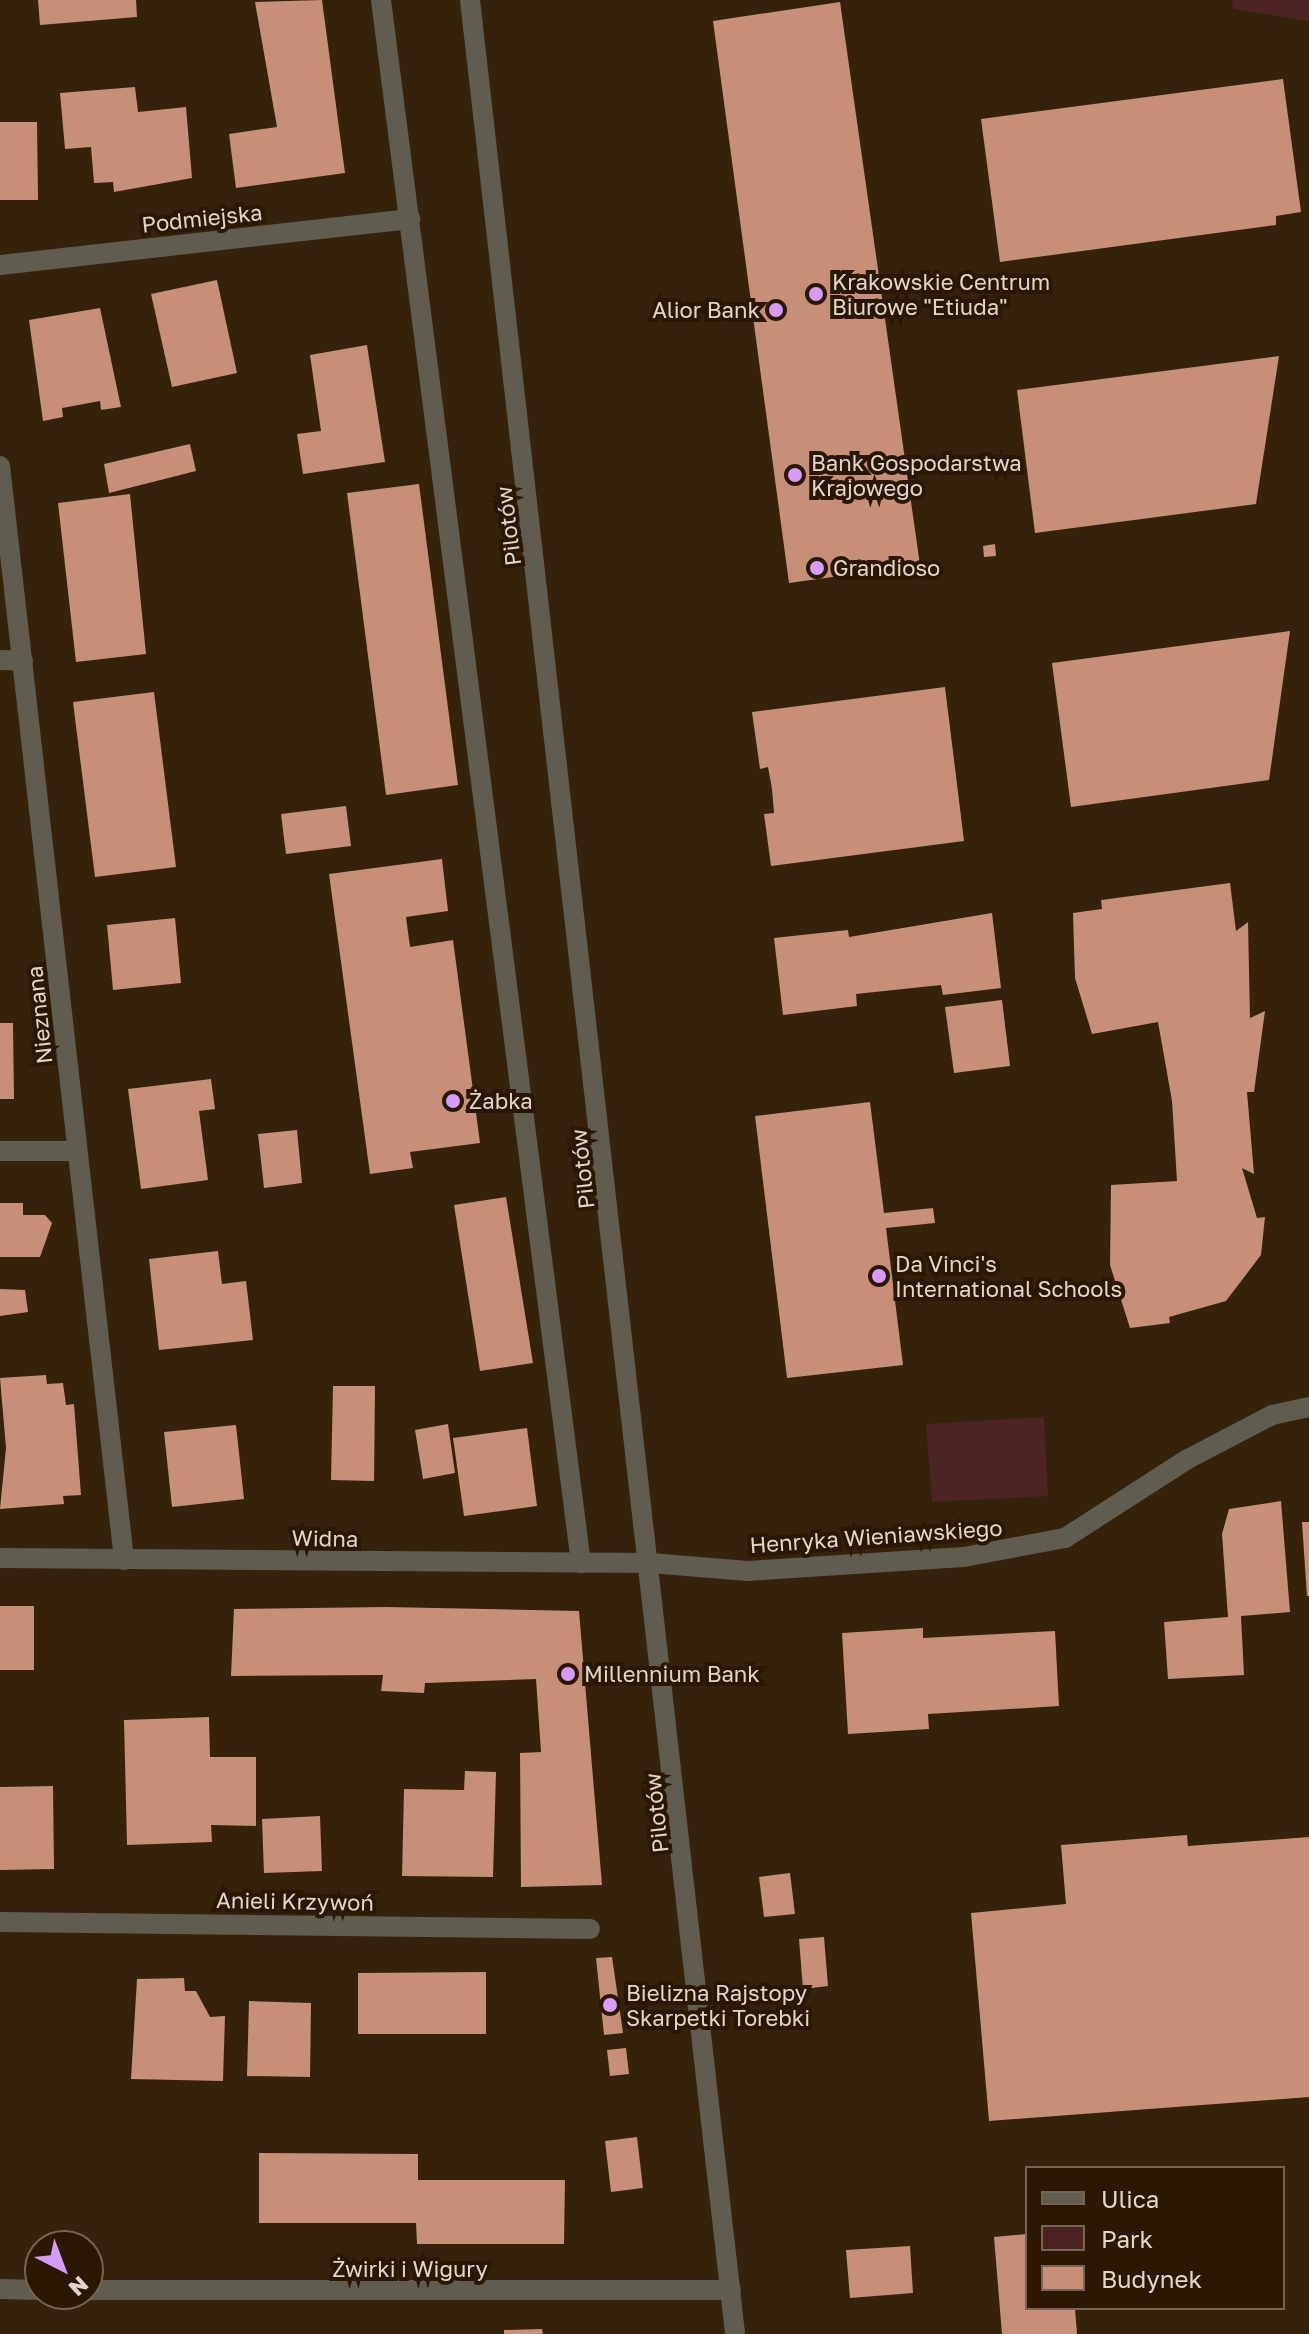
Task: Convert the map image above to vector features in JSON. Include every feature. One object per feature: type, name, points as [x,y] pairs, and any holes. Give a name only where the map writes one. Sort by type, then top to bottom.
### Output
[{"type":"street","points":[[381,0],[581,1563]]},
{"type":"street","name":"Pilotów","points":[[470,0],[650,1563],[735,2334]]},
{"type":"street","name":"Podmiejska","points":[[0,265],[410,219]]},
{"type":"street","name":"Nieznana","points":[[0,466],[124,1560]]},
{"type":"street","points":[[0,660],[23,661]]},
{"type":"street","points":[[0,1151],[77,1151]]},
{"type":"street","name":"Henryka Wieniawskiego","points":[[650,1563],[748,1571],[964,1557],[1058,1540],[1272,1415],[1309,1407]]},
{"type":"street","name":"Widna","points":[[0,1558],[650,1563]]},
{"type":"street","name":"Anieli Krzywoń","points":[[0,1922],[590,1929]]},
{"type":"street","points":[[0,2289],[24,2290]]},
{"type":"street","name":"Żwirki i Wigury","points":[[104,2290],[731,2290]]},
{"type":"green space","points":[[1232,0],[1309,0],[1309,21],[1233,9]]},
{"type":"green space","points":[[1044,1417],[1048,1496],[932,1502],[926,1424]]},
{"type":"building","points":[[38,0],[136,0],[137,17],[40,25]]},
{"type":"building","points":[[322,0],[345,173],[236,188],[229,134],[277,127],[255,2]]},
{"type":"building","name":"Krakowskie Centrum Biurowe \"Etiuda\"","points":[[840,2],[920,565],[789,583],[713,21]]},
{"type":"building","points":[[1283,79],[1301,212],[1276,216],[1276,225],[1000,262],[981,119]]},
{"type":"building","points":[[135,87],[138,112],[186,107],[192,178],[114,192],[113,182],[94,183],[91,147],[65,149],[60,93]]},
{"type":"building","points":[[0,122],[37,122],[38,200],[0,200]]},
{"type":"building","points":[[217,280],[237,373],[172,387],[151,294]]},
{"type":"building","points":[[100,308],[121,407],[101,410],[100,401],[62,408],[63,417],[43,421],[29,320]]},
{"type":"building","points":[[367,345],[385,462],[303,474],[297,434],[321,431],[310,355]]},
{"type":"building","points":[[1279,356],[1256,504],[1035,533],[1017,390]]},
{"type":"building","points":[[190,444],[196,471],[109,493],[104,464]]},
{"type":"building","points":[[419,484],[458,785],[386,795],[347,493]]},
{"type":"building","points":[[130,494],[146,654],[76,662],[58,503]]},
{"type":"building","points":[[995,544],[996,556],[984,557],[983,546]]},
{"type":"building","points":[[1290,631],[1269,780],[1071,807],[1052,663]]},
{"type":"building","points":[[945,687],[964,841],[771,866],[764,814],[774,813],[772,789],[768,767],[760,769],[752,712]]},
{"type":"building","points":[[154,692],[176,867],[95,877],[73,702]]},
{"type":"building","points":[[346,806],[351,846],[286,854],[281,814]]},
{"type":"building","points":[[442,859],[448,911],[406,917],[410,947],[453,940],[480,1143],[410,1152],[413,1168],[370,1174],[329,874]]},
{"type":"building","points":[[1230,883],[1236,931],[1248,922],[1250,1018],[1265,1011],[1254,1092],[1247,1092],[1254,1174],[1242,1168],[1257,1218],[1265,1217],[1261,1255],[1226,1301],[1169,1317],[1170,1323],[1130,1328],[1110,1265],[1111,1185],[1177,1181],[1172,1101],[1158,1022],[1092,1034],[1075,978],[1073,913],[1102,909],[1101,900]]},
{"type":"building","points":[[992,913],[1001,988],[943,995],[941,985],[856,994],[857,1006],[783,1015],[774,938],[848,930],[849,937]]},
{"type":"building","points":[[175,918],[181,983],[113,990],[107,925]]},
{"type":"building","points":[[1002,1000],[1010,1066],[954,1073],[945,1007]]},
{"type":"building","points":[[0,1023],[13,1023],[14,1099],[0,1099]]},
{"type":"building","points":[[211,1079],[215,1109],[199,1111],[208,1180],[141,1189],[128,1089]]},
{"type":"building","points":[[870,1102],[884,1213],[933,1208],[935,1223],[886,1228],[903,1365],[787,1378],[755,1116]]},
{"type":"building","points":[[297,1130],[302,1183],[264,1188],[258,1134]]},
{"type":"building","points":[[506,1197],[533,1363],[480,1371],[454,1205]]},
{"type":"building","points":[[0,1203],[23,1203],[23,1215],[45,1215],[52,1223],[40,1257],[0,1257]]},
{"type":"building","points":[[218,1251],[222,1284],[246,1281],[253,1340],[159,1350],[149,1259]]},
{"type":"building","points":[[0,1289],[25,1290],[28,1312],[0,1316]]},
{"type":"building","points":[[46,1375],[47,1384],[63,1383],[66,1405],[74,1404],[81,1495],[63,1496],[64,1504],[0,1509],[6,1448],[0,1378]]},
{"type":"building","points":[[333,1386],[375,1386],[374,1481],[331,1480]]},
{"type":"building","points":[[448,1424],[455,1473],[423,1479],[415,1430]]},
{"type":"building","points":[[236,1425],[244,1499],[172,1507],[164,1432]]},
{"type":"building","points":[[527,1428],[537,1506],[464,1516],[453,1438]]},
{"type":"building","points":[[1281,1501],[1290,1612],[1241,1616],[1244,1675],[1168,1679],[1164,1622],[1228,1617],[1222,1534],[1229,1509]]},
{"type":"building","points":[[1302,1522],[1309,1522],[1309,1596],[1307,1596]]},
{"type":"building","points":[[0,1606],[34,1606],[34,1670],[0,1670]]},
{"type":"building","points":[[386,1607],[579,1611],[602,1885],[521,1887],[520,1753],[541,1752],[536,1679],[425,1683],[424,1693],[381,1691],[383,1675],[231,1676],[234,1609]]},
{"type":"building","points":[[923,1628],[923,1638],[1055,1631],[1059,1706],[928,1714],[929,1729],[848,1734],[842,1633]]},
{"type":"building","points":[[209,1717],[210,1757],[256,1757],[256,1826],[211,1825],[212,1842],[127,1845],[124,1720]]},
{"type":"building","points":[[465,1771],[496,1772],[493,1877],[402,1876],[404,1789],[464,1790]]},
{"type":"building","points":[[53,1786],[54,1869],[0,1870],[0,1787]]},
{"type":"building","points":[[320,1816],[322,1871],[264,1873],[262,1819]]},
{"type":"building","points":[[1187,1835],[1188,1846],[1309,1837],[1309,2097],[989,2121],[971,1913],[1066,1904],[1061,1845]]},
{"type":"building","points":[[790,1873],[795,1914],[764,1917],[759,1877]]},
{"type":"building","points":[[824,1937],[828,1986],[803,1989],[799,1939]]},
{"type":"building","name":"Bielizna Rajstopy Skarpetki Torebki","points":[[612,1957],[623,2033],[604,2035],[596,1958]]},
{"type":"building","points":[[486,1972],[486,2034],[358,2034],[358,1973]]},
{"type":"building","points":[[184,1978],[185,1991],[196,1991],[210,2017],[225,2016],[223,2081],[131,2079],[137,1979]]},
{"type":"building","points":[[249,2001],[311,2003],[310,2077],[247,2076]]},
{"type":"building","points":[[626,2048],[629,2074],[610,2076],[607,2050]]},
{"type":"building","points":[[637,2137],[643,2188],[611,2192],[605,2141]]},
{"type":"building","points":[[259,2153],[418,2154],[418,2180],[565,2180],[564,2244],[417,2244],[416,2223],[259,2223]]},
{"type":"building","points":[[1025,2234],[1025,2310],[1075,2310],[1077,2334],[1002,2334],[994,2237]]},
{"type":"building","points":[[910,2246],[913,2293],[850,2298],[846,2250]]},
{"type":"building","points":[[542,2329],[543,2334],[504,2334],[504,2330]]},
{"type":"place","name":"Krakowskie Centrum Biurowe \"Etiuda\"","points":[[816,294]]},
{"type":"place","name":"Alior Bank","points":[[776,310]]},
{"type":"place","name":"Bank Gospodarstwa Krajowego","points":[[795,475]]},
{"type":"place","name":"Grandioso","points":[[817,568]]},
{"type":"place","name":"Żabka","points":[[453,1101]]},
{"type":"place","name":"Da Vinci's International Schools","points":[[879,1276]]},
{"type":"place","name":"Millennium Bank","points":[[568,1674]]},
{"type":"place","name":"Bielizna Rajstopy Skarpetki Torebki","points":[[610,2005]]}]
